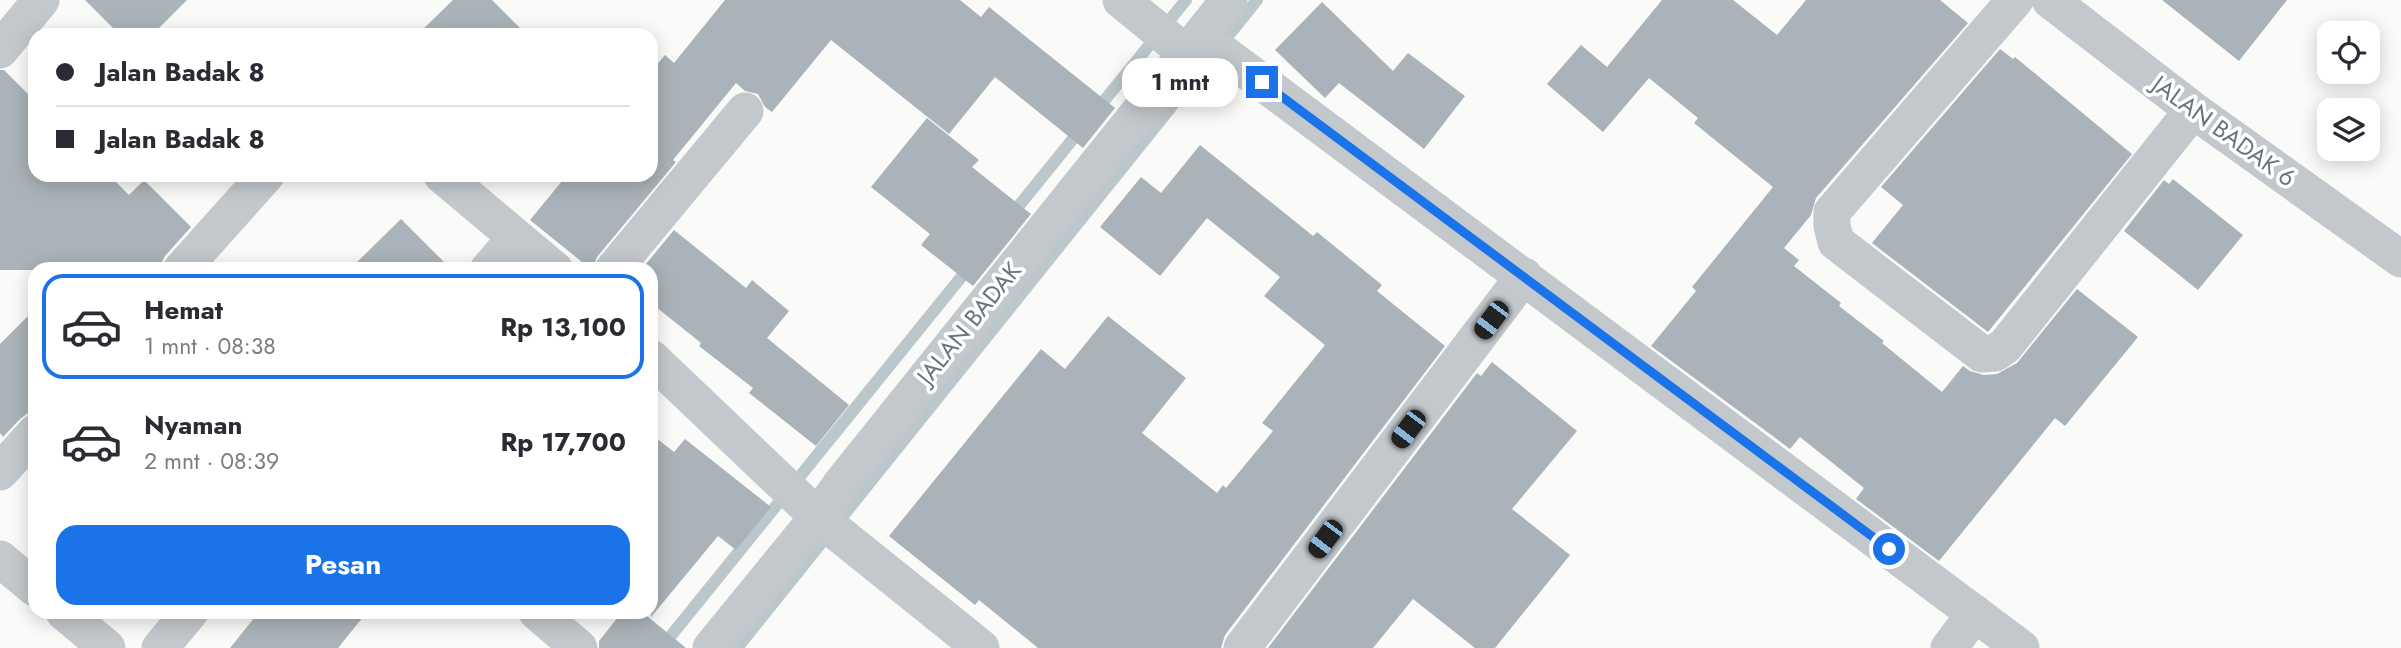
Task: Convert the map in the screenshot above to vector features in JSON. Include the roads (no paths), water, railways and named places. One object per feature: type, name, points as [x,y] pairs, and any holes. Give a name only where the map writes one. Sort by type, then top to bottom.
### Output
[{"type":"street","points":[[0,50],[41,0]]},
{"type":"street","points":[[1121,0],[1193,45],[1524,276],[2021,648]]},
{"type":"street","name":"JALAN BADAK","points":[[711,648],[1229,0]]},
{"type":"street","points":[[2015,0],[1836,206],[1832,219],[1836,242],[1982,354],[1994,353],[2005,346],[2193,110]]},
{"type":"street","name":"JALAN BADAK 6","points":[[2050,0],[2193,110],[2401,259]]},
{"type":"street","points":[[620,262],[745,111]]},
{"type":"street","points":[[188,262],[260,182]]},
{"type":"street","points":[[450,182],[546,262]]},
{"type":"street","points":[[495,262],[516,237]]},
{"type":"street","points":[[1242,648],[1524,276]]},
{"type":"street","points":[[658,365],[818,517],[981,648]]},
{"type":"street","points":[[0,472],[28,441]]},
{"type":"street","points":[[0,559],[28,582]]},
{"type":"street","points":[[1949,648],[1975,613]]},
{"type":"street","points":[[72,619],[103,647]]},
{"type":"street","points":[[160,648],[184,619]]},
{"type":"street","points":[[545,619],[579,648]]},
{"type":"waterway","points":[[1095,112],[1186,0]]},
{"type":"waterway","points":[[737,648],[1257,0]]},
{"type":"waterway","points":[[1009,218],[1081,129]]},
{"type":"waterway","points":[[661,648],[971,265]]}]
